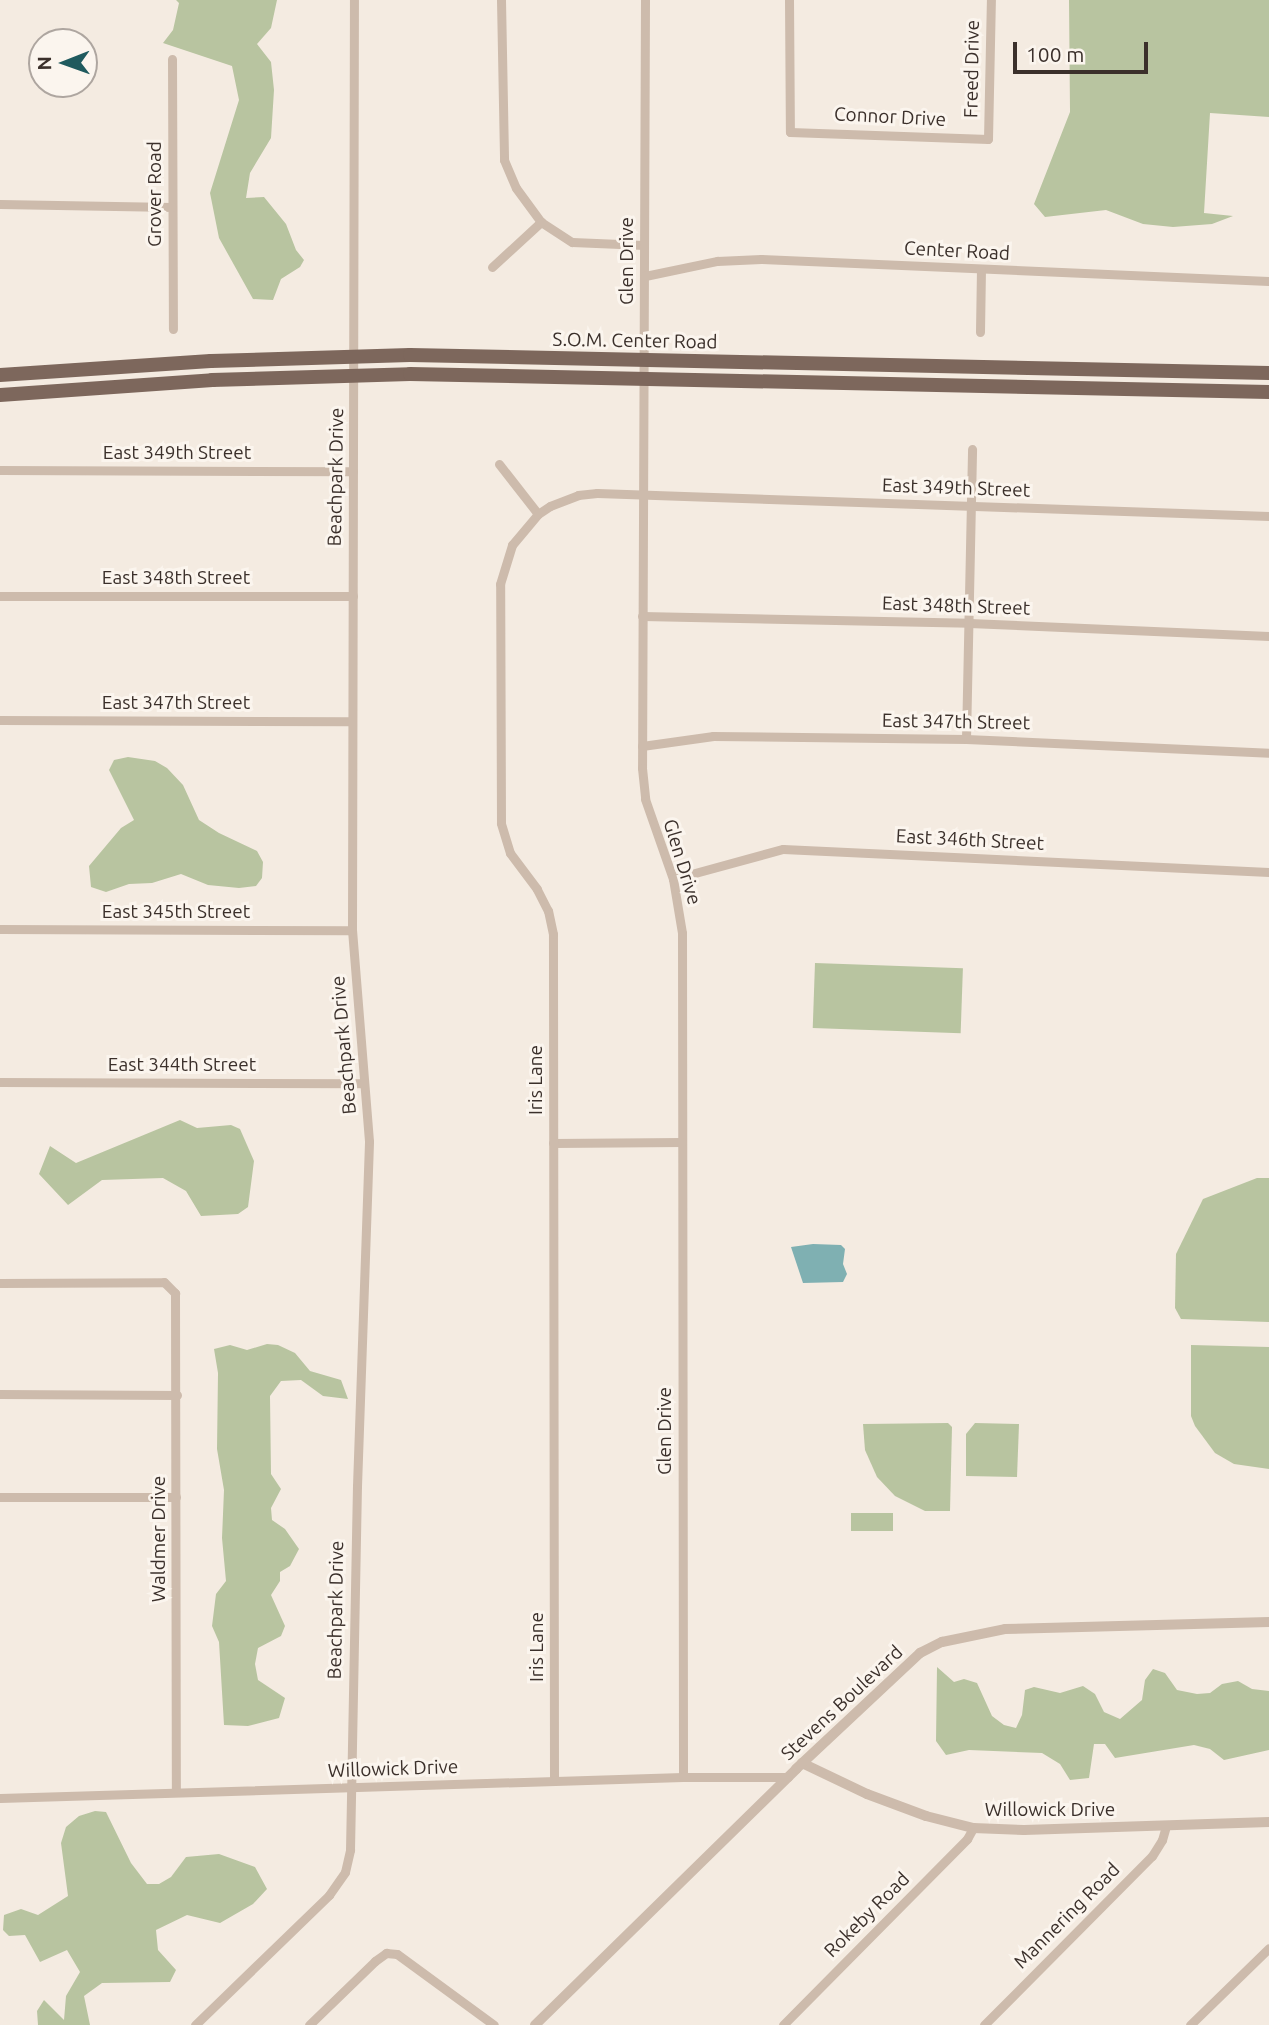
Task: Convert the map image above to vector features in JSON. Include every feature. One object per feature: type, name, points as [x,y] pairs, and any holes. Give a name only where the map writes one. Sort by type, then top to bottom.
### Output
[{"type":"main road","name":"S.O.M. Center Road","points":[[0,375],[211,361],[410,355],[1269,373]]},
{"type":"main road","name":"S.O.M. Center Road","points":[[0,395],[212,380],[410,374],[1269,392]]},
{"type":"street","name":"Beachpark Drive","points":[[195,2025],[339,1882],[349,1850],[369,1141],[352,930],[354,0]]},
{"type":"street","points":[[501,0],[503,160],[516,188],[541,222],[572,242],[644,245]]},
{"type":"street","name":"Glen Drive","points":[[645,0],[642,746],[645,799],[673,879],[682,933],[683,1777]]},
{"type":"street","name":"Connor Drive","points":[[789,0],[790,132],[988,139]]},
{"type":"street","name":"Freed Drive","points":[[988,139],[991,0]]},
{"type":"street","name":"Grover Road","points":[[172,59],[173,329]]},
{"type":"street","points":[[0,204],[172,207]]},
{"type":"street","points":[[492,267],[541,222]]},
{"type":"street","name":"Center Road","points":[[645,276],[717,261],[761,259],[1269,281]]},
{"type":"street","points":[[980,332],[981,270]]},
{"type":"street","points":[[966,739],[972,449]]},
{"type":"street","points":[[499,464],[538,514]]},
{"type":"street","name":"East 349th Street","points":[[0,470],[353,471]]},
{"type":"street","name":"East 349th Street","points":[[642,494],[1269,516]]},
{"type":"street","name":"Iris Lane","points":[[554,1782],[553,934],[548,911],[537,889],[510,853],[501,823],[500,584],[512,545],[538,514],[578,495],[642,494]]},
{"type":"street","name":"East 348th Street","points":[[0,596],[353,596]]},
{"type":"street","name":"East 348th Street","points":[[642,617],[969,622],[1269,636]]},
{"type":"street","name":"East 347th Street","points":[[0,720],[351,721]]},
{"type":"street","name":"East 347th Street","points":[[642,746],[713,736],[966,739],[1269,753]]},
{"type":"street","name":"East 346th Street","points":[[673,879],[783,849],[1269,872]]},
{"type":"street","name":"East 345th Street","points":[[0,929],[352,930]]},
{"type":"street","name":"East 344th Street","points":[[0,1082],[364,1083]]},
{"type":"street","points":[[553,1143],[682,1142]]},
{"type":"street","name":"Waldmer Drive","points":[[0,1283],[163,1282],[172,1288],[177,1303],[176,1791]]},
{"type":"street","points":[[0,1394],[177,1395]]},
{"type":"street","points":[[0,1497],[176,1497]]},
{"type":"street","name":"Stevens Boulevard","points":[[536,2025],[788,1777],[920,1653],[942,1642],[1005,1629],[1269,1622]]},
{"type":"street","name":"Willowick Drive","points":[[803,1763],[878,1799],[926,1816],[974,1828],[1269,1822]]},
{"type":"street","name":"Willowick Drive","points":[[0,1798],[683,1777],[788,1777]]},
{"type":"street","name":"Mannering Road","points":[[984,2025],[1152,1856],[1162,1840],[1166,1826]]},
{"type":"street","name":"Rokeby Road","points":[[783,2025],[967,1839],[974,1828]]},
{"type":"street","points":[[1190,2025],[1269,1948]]},
{"type":"street","points":[[309,2025],[374,1961],[386,1953],[397,1954],[494,2025]]},
{"type":"green space","points":[[176,0],[277,0],[271,28],[257,44],[271,62],[274,90],[271,138],[250,173],[246,198],[264,197],[286,224],[296,250],[304,260],[300,267],[281,279],[273,300],[253,299],[219,238],[210,193],[239,100],[232,66],[163,43],[173,30],[179,3]]},
{"type":"green space","points":[[1069,0],[1269,0],[1269,117],[1210,113],[1204,213],[1233,216],[1212,224],[1173,227],[1143,224],[1106,210],[1045,217],[1034,204],[1070,112]]},
{"type":"green space","points":[[128,757],[155,761],[167,768],[183,785],[199,820],[257,851],[263,862],[262,878],[256,886],[239,888],[208,885],[181,874],[152,883],[129,884],[106,892],[91,887],[89,866],[121,828],[134,820],[109,770],[114,760]]},
{"type":"green space","points":[[815,963],[963,968],[961,1033],[813,1028]]},
{"type":"green space","points":[[180,1120],[197,1128],[231,1125],[240,1129],[254,1161],[248,1207],[238,1214],[201,1216],[186,1191],[163,1178],[102,1180],[68,1205],[39,1174],[50,1146],[76,1163]]},
{"type":"green space","points":[[1257,1178],[1269,1178],[1269,1322],[1181,1319],[1175,1308],[1176,1254],[1203,1199]]},
{"type":"green space","points":[[267,1344],[278,1345],[295,1353],[310,1371],[341,1380],[348,1399],[323,1396],[301,1380],[281,1381],[270,1396],[271,1474],[281,1489],[271,1508],[272,1520],[285,1529],[299,1549],[290,1566],[280,1572],[280,1581],[271,1595],[285,1626],[281,1636],[258,1648],[255,1664],[258,1680],[285,1698],[279,1718],[248,1726],[224,1725],[219,1642],[212,1626],[216,1594],[226,1581],[222,1538],[224,1490],[217,1449],[218,1373],[214,1349],[230,1345],[247,1350]]},
{"type":"green space","points":[[1191,1345],[1269,1347],[1269,1469],[1234,1464],[1215,1453],[1195,1426],[1191,1416]]},
{"type":"green space","points":[[948,1423],[952,1427],[950,1511],[925,1511],[895,1496],[877,1477],[865,1450],[863,1424]]},
{"type":"green space","points":[[975,1423],[1019,1424],[1017,1477],[966,1476],[966,1434]]},
{"type":"green space","points":[[851,1513],[893,1513],[893,1531],[851,1531]]},
{"type":"green space","points":[[937,1667],[954,1682],[964,1679],[977,1683],[992,1716],[1004,1725],[1016,1728],[1022,1715],[1025,1690],[1034,1687],[1060,1693],[1083,1686],[1095,1694],[1104,1712],[1120,1719],[1142,1700],[1145,1680],[1153,1669],[1165,1673],[1177,1690],[1197,1694],[1210,1693],[1222,1684],[1238,1681],[1252,1689],[1269,1691],[1269,1750],[1224,1760],[1210,1749],[1194,1745],[1115,1758],[1105,1744],[1094,1744],[1089,1778],[1070,1780],[1060,1764],[1042,1753],[969,1750],[946,1755],[936,1741]]},
{"type":"green space","points":[[95,1811],[106,1812],[131,1863],[147,1884],[159,1884],[171,1877],[186,1857],[219,1854],[255,1867],[267,1889],[253,1904],[220,1923],[187,1915],[156,1930],[158,1950],[176,1970],[170,1982],[102,1983],[84,1996],[90,2025],[38,2025],[37,2011],[44,2000],[64,2020],[66,1996],[80,1972],[67,1950],[40,1962],[25,1935],[9,1936],[3,1930],[4,1915],[21,1909],[38,1915],[68,1896],[61,1843],[66,1827],[79,1816]]},
{"type":"water","points":[[813,1244],[841,1245],[845,1249],[843,1264],[847,1274],[843,1282],[803,1283],[791,1247]]}]
